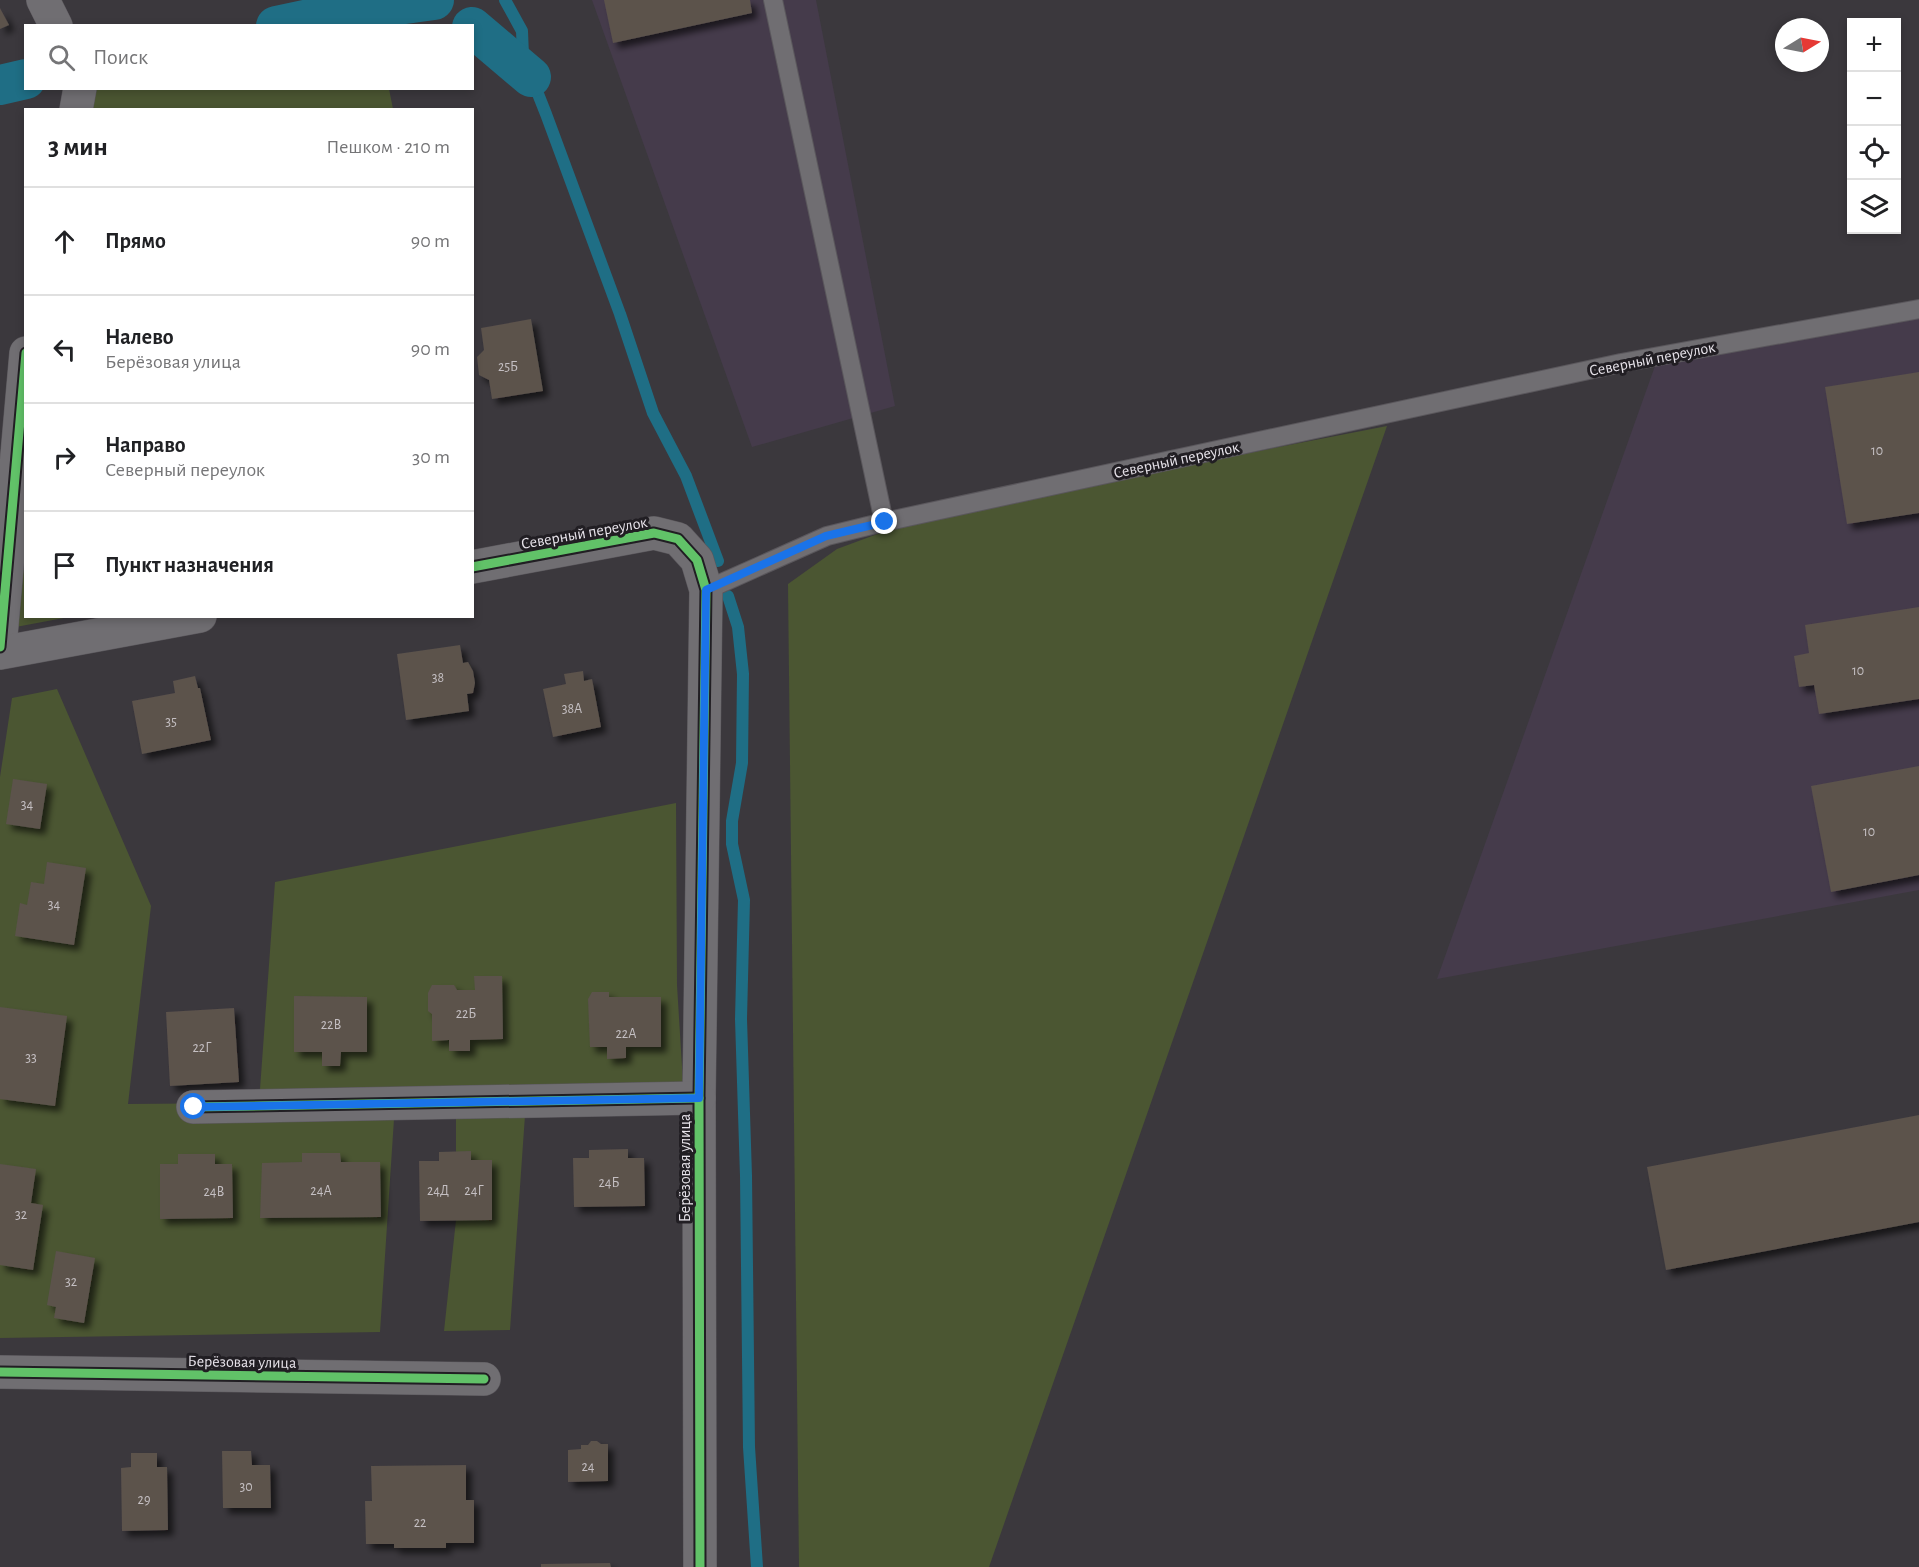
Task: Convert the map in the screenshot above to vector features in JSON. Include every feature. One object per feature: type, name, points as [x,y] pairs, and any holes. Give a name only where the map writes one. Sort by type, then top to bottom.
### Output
[{"type":"street","points":[[43,0],[55,24]]},
{"type":"street","points":[[76,108],[80,90]]},
{"type":"street","points":[[0,647],[24,376]]},
{"type":"street","name":"Северный переулок","points":[[474,567],[654,534],[678,540],[697,560],[706,590]]},
{"type":"street","name":"Берёзовая улица","points":[[700,1567],[699,1098],[706,590]]},
{"type":"street","points":[[0,653],[189,618]]},
{"type":"street","points":[[194,1107],[699,1098]]},
{"type":"street","name":"Берёзовая улица","points":[[0,1372],[484,1379]]},
{"type":"lane","points":[[773,0],[885,522]]},
{"type":"lane","name":"Северный переулок","points":[[706,590],[826,536],[885,522],[1622,363],[1919,309]]},
{"type":"shaded area","points":[[592,0],[816,0],[895,406],[752,447]]},
{"type":"shaded area","points":[[1919,317],[1919,890],[1437,979],[1655,366]]},
{"type":"green space","points":[[389,90],[393,108],[85,108],[88,91]]},
{"type":"green space","points":[[1387,426],[989,1567],[799,1567],[788,584],[837,549],[926,516]]},
{"type":"green space","points":[[24,504],[24,618],[64,618],[5,629]]},
{"type":"green space","points":[[57,689],[151,906],[128,1104],[259,1103],[275,882],[676,803],[677,985],[684,1099],[526,1101],[510,1330],[444,1331],[456,1220],[456,1102],[394,1119],[380,1332],[0,1338],[0,777],[12,698]]},
{"type":"building","points":[[604,0],[750,0],[752,13],[613,43]]},
{"type":"building","points":[[0,8],[9,25],[0,29]]},
{"type":"building","points":[[531,319],[543,391],[492,399],[489,380],[479,375],[477,357],[484,350],[481,328]]},
{"type":"building","points":[[1919,372],[1919,513],[1847,524],[1825,387]]},
{"type":"building","points":[[1919,607],[1919,699],[1819,714],[1814,685],[1799,687],[1794,656],[1809,653],[1805,625]]},
{"type":"building","points":[[460,645],[463,663],[468,662],[473,671],[475,683],[473,693],[467,694],[469,711],[406,720],[397,654]]},
{"type":"building","points":[[583,671],[584,681],[592,679],[601,727],[553,737],[543,689],[566,684],[564,674]]},
{"type":"building","points":[[195,676],[198,688],[200,688],[211,740],[142,754],[132,701],[175,693],[173,681]]},
{"type":"building","points":[[1919,766],[1919,875],[1831,892],[1811,786]]},
{"type":"building","points":[[13,779],[47,784],[40,829],[6,824]]},
{"type":"building","points":[[47,862],[86,868],[74,945],[15,936],[20,903],[27,905],[31,882],[44,884]]},
{"type":"building","points":[[474,976],[502,976],[503,1039],[470,1040],[470,1051],[449,1051],[449,1040],[432,1041],[432,1014],[428,1011],[428,993],[432,985],[454,985],[457,990],[475,990]]},
{"type":"building","points":[[592,992],[609,992],[609,997],[661,997],[661,1047],[626,1047],[626,1058],[607,1059],[607,1047],[590,1047],[588,999]]},
{"type":"building","points":[[294,996],[367,997],[367,1052],[341,1052],[340,1066],[322,1066],[322,1052],[294,1052]]},
{"type":"building","points":[[0,1007],[67,1016],[55,1106],[0,1099]]},
{"type":"building","points":[[234,1008],[239,1082],[170,1086],[166,1012]]},
{"type":"building","points":[[1919,1115],[1919,1222],[1666,1270],[1647,1167]]},
{"type":"building","points":[[628,1149],[628,1158],[644,1158],[645,1206],[574,1207],[573,1158],[589,1158],[589,1150]]},
{"type":"building","points":[[471,1151],[471,1160],[492,1160],[492,1220],[420,1221],[419,1161],[439,1161],[439,1152]]},
{"type":"building","points":[[302,1153],[340,1153],[341,1162],[380,1162],[381,1217],[260,1218],[262,1163],[302,1162]]},
{"type":"building","points":[[178,1154],[215,1154],[215,1164],[232,1164],[233,1218],[160,1219],[160,1164],[178,1164]]},
{"type":"building","points":[[0,1164],[36,1169],[31,1203],[43,1205],[33,1270],[0,1265]]},
{"type":"building","points":[[56,1251],[95,1258],[84,1323],[54,1318],[56,1307],[47,1305]]},
{"type":"building","points":[[591,1441],[608,1444],[608,1481],[568,1482],[568,1450],[581,1449],[581,1445],[588,1445]]},
{"type":"building","points":[[222,1451],[251,1451],[252,1465],[270,1465],[271,1508],[223,1508]]},
{"type":"building","points":[[131,1453],[157,1453],[157,1467],[167,1467],[168,1530],[122,1531],[121,1468],[131,1467]]},
{"type":"building","points":[[466,1465],[466,1500],[474,1500],[474,1543],[446,1543],[446,1548],[394,1548],[394,1544],[366,1544],[365,1501],[372,1501],[371,1466]]},
{"type":"building","points":[[610,1563],[611,1567],[541,1567],[541,1564]]},
{"type":"waterway","points":[[286,24],[333,14],[434,0]]},
{"type":"waterway","points":[[505,0],[522,31],[523,56],[620,314],[653,413],[686,476],[718,561]]},
{"type":"waterway","points":[[474,29],[531,77]]},
{"type":"waterway","points":[[0,85],[24,79]]},
{"type":"waterway","points":[[728,596],[738,627],[743,674],[742,763],[732,821],[732,844],[744,900],[741,1019],[746,1176],[749,1447],[757,1567]]},
{"type":"cycle path","points":[[0,647],[24,376]]},
{"type":"cycle path","points":[[474,567],[654,533],[678,539],[697,560],[706,590],[699,1098],[700,1567]]},
{"type":"cycle path","points":[[193,1107],[699,1098]]},
{"type":"cycle path","points":[[0,1372],[484,1379]]},
{"type":"route","points":[[194,1107],[699,1098],[706,590],[826,536],[885,522]]}]
